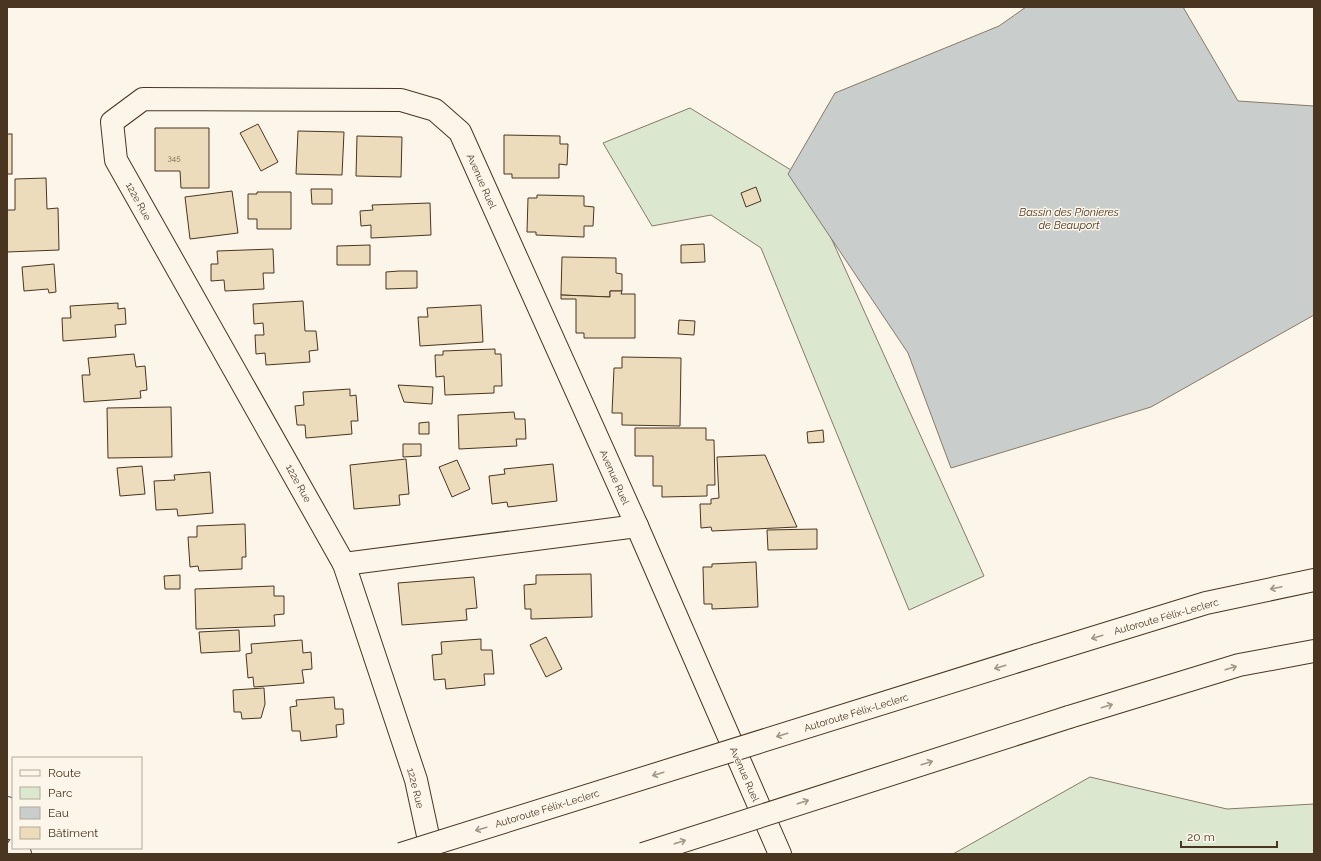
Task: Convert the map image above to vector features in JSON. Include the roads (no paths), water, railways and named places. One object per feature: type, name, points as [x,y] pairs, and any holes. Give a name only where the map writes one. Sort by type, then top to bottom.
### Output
[{"type":"main road","name":"122e Rue","points":[[432,854],[416,780],[344,564],[116,160],[112,122],[143,99],[401,100],[435,110]]},
{"type":"main road","name":"Avenue Ruel","points":[[435,110],[460,132],[637,526],[780,854]]},
{"type":"main road","points":[[344,564],[637,526]]},
{"type":"main road","name":"Autoroute Félix-Leclerc","points":[[401,854],[1206,603],[1314,580]]},
{"type":"main road","points":[[642,854],[1069,717],[1239,665],[1314,651]]},
{"type":"main road","points":[[7,808],[12,826]]},
{"type":"water","name":"Bassin des Pionieres de Beauport","points":[[1026,7],[1183,7],[1238,101],[1314,106],[1314,315],[1151,407],[951,468],[908,353],[788,174],[835,93],[999,26]]}]
